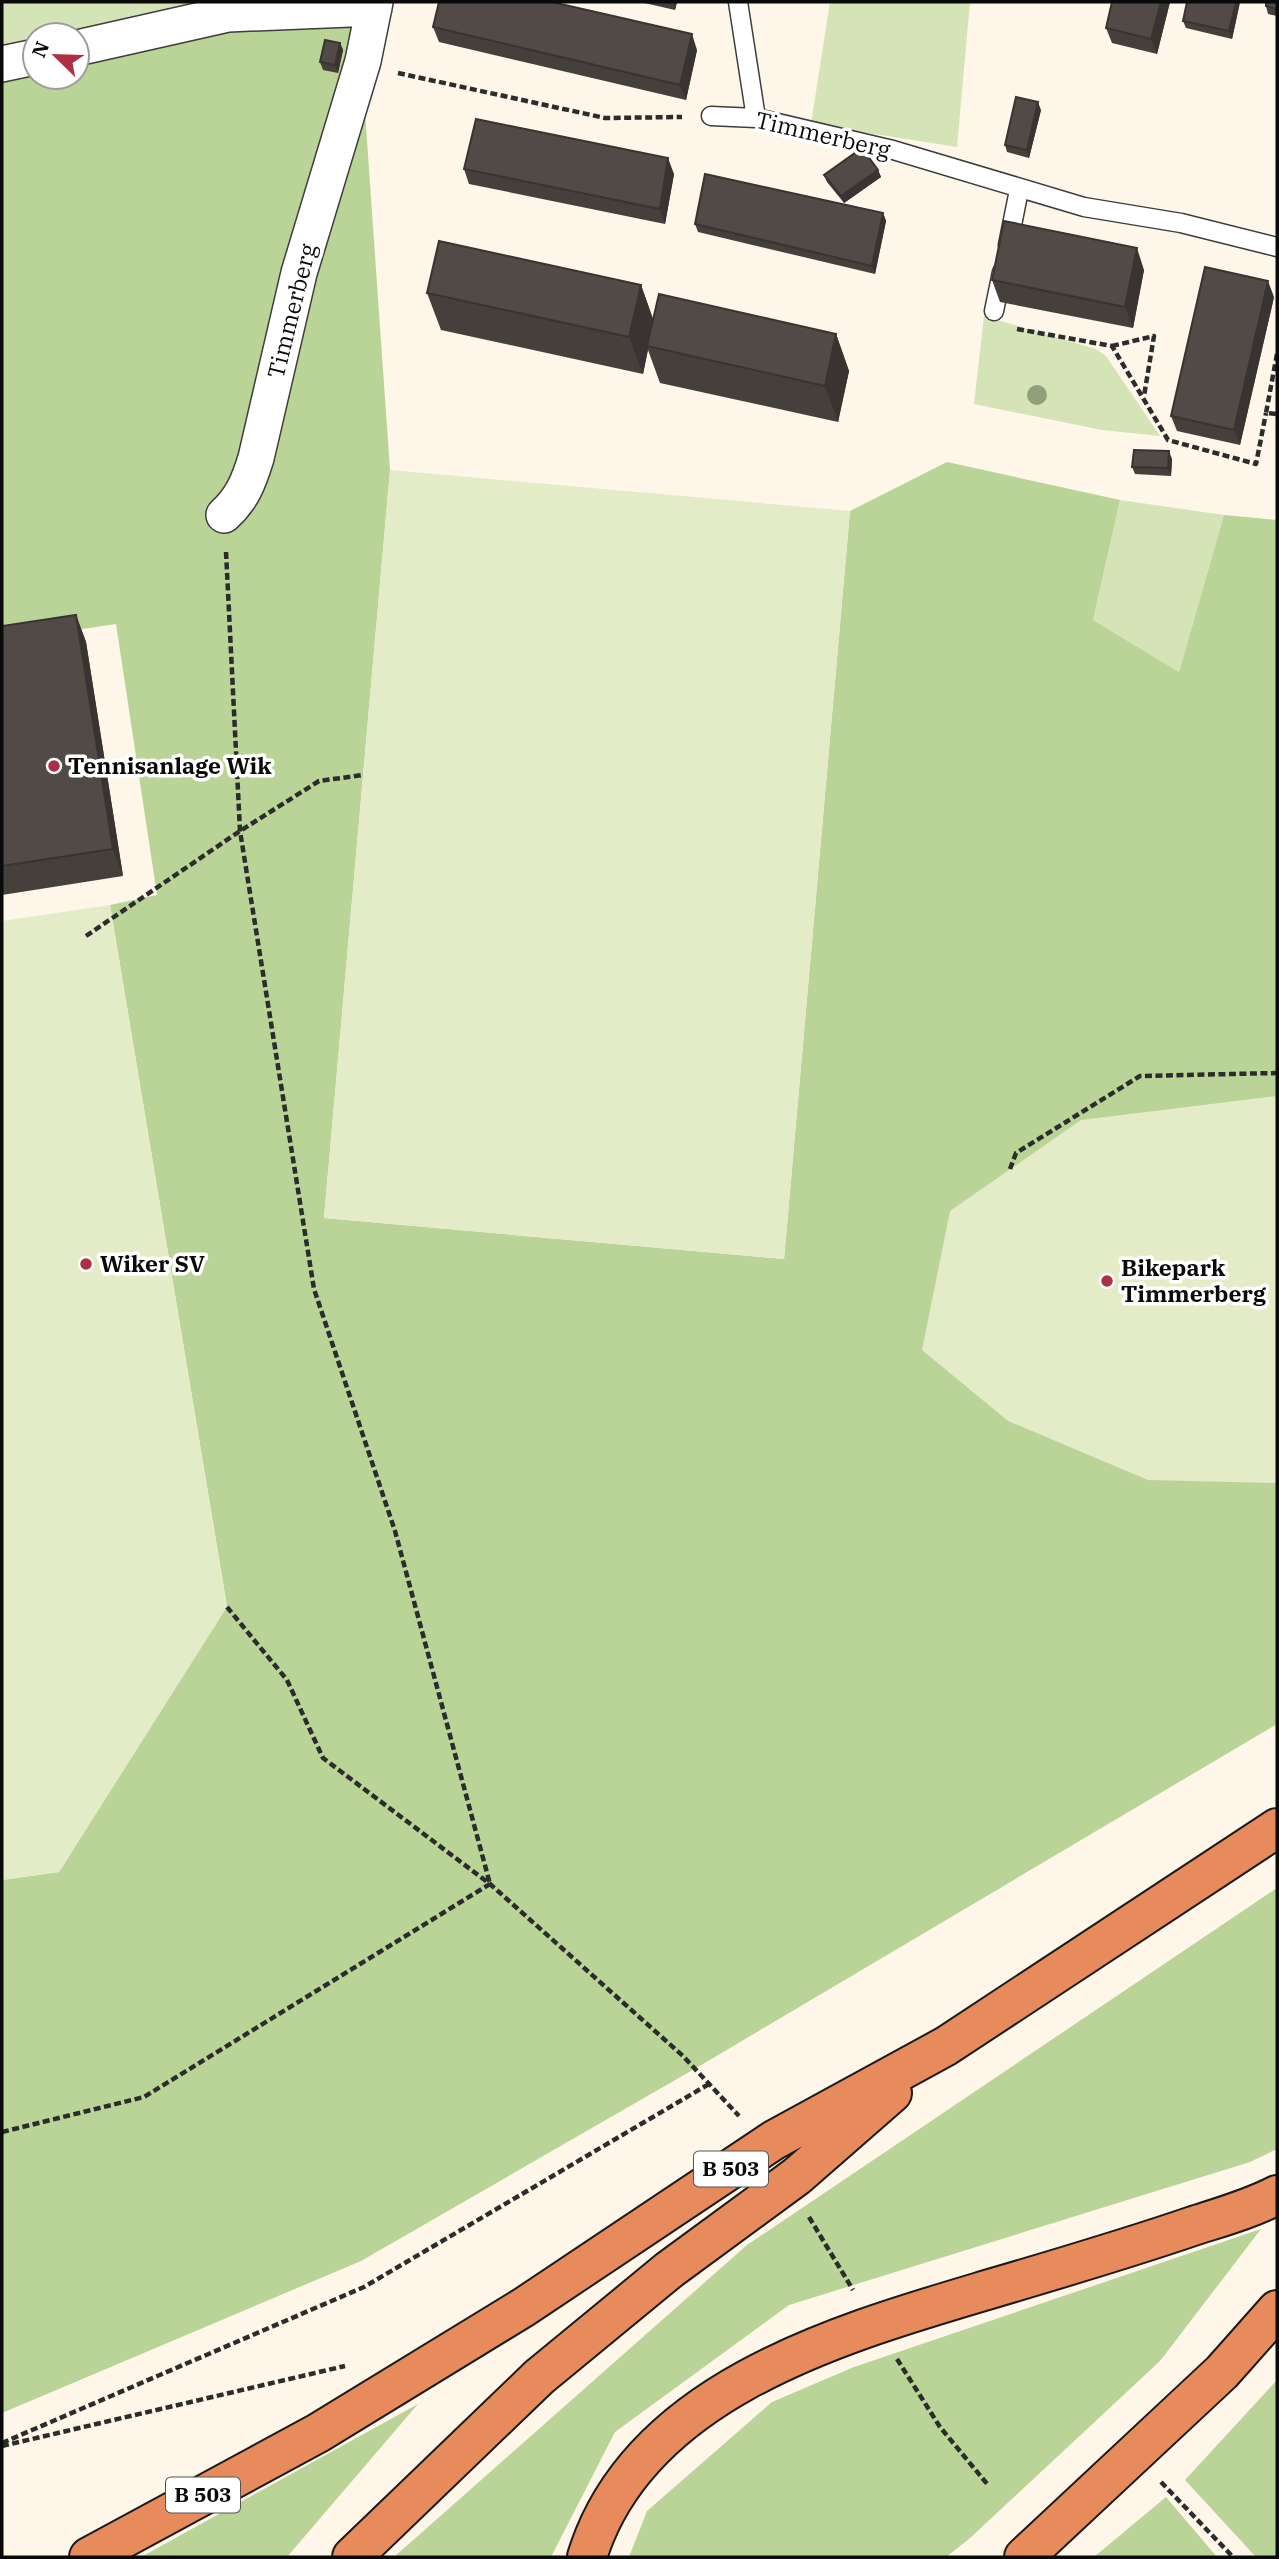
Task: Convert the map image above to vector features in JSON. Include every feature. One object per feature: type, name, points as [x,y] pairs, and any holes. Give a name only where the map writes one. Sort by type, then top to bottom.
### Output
[{"type":"highway","name":"B 503","points":[[89,2557],[318,2432],[524,2307],[774,2140],[946,2046],[1277,1828]]},
{"type":"highway","name":"B 503","points":[[352,2557],[539,2377],[669,2270],[797,2176],[946,2046]]},
{"type":"highway","points":[[587,2557],[593,2538],[614,2499],[634,2472],[669,2436],[705,2406],[760,2371],[816,2345],[1127,2249],[1277,2195]]},
{"type":"highway","points":[[1024,2557],[1222,2372],[1277,2310]]},
{"type":"street","name":"Timmerberg","points":[[91,45],[228,14],[374,5],[363,61],[299,273],[253,470],[237,504],[224,515]]},
{"type":"street","points":[[2,64],[21,60]]},
{"type":"lane","points":[[738,2],[756,118]]},
{"type":"lane","name":"Timmerberg","points":[[711,116],[756,118],[893,150],[1019,190],[1084,207],[1181,223],[1277,247]]},
{"type":"lane","points":[[994,311],[1019,190]]},
{"type":"path","points":[[363,61],[410,76],[605,118],[711,116]]},
{"type":"path","points":[[994,311],[1006,327],[1112,346],[1154,336],[1144,396]]},
{"type":"path","points":[[1112,346],[1168,440],[1256,464],[1277,354]]},
{"type":"path","points":[[1266,413],[1277,414]]},
{"type":"path","points":[[224,515],[240,831],[314,1289],[396,1531],[490,1884]]},
{"type":"path","points":[[86,936],[240,831],[319,781],[363,775]]},
{"type":"path","points":[[1010,1169],[1016,1153],[1140,1076],[1277,1073]]},
{"type":"path","points":[[227,1606],[286,1680],[323,1758],[490,1884],[683,2056],[741,2117]]},
{"type":"path","points":[[2,2132],[145,2097],[490,1884]]},
{"type":"path","points":[[2,2442],[364,2287],[709,2084]]},
{"type":"path","points":[[805,2210],[858,2298]]},
{"type":"path","points":[[891,2350],[940,2427],[988,2485]]},
{"type":"path","points":[[1160,2480],[1233,2557]]},
{"type":"green space","points":[[2,2],[361,2],[91,33],[91,21],[21,21],[21,66],[2,70]]},
{"type":"green space","points":[[830,2],[970,2],[957,147],[811,124]]},
{"type":"green space","points":[[358,12],[390,470],[324,1218],[784,1259],[850,511],[947,462],[1120,500],[1093,620],[1179,672],[1224,515],[1277,520],[1277,1724],[703,2064],[361,2261],[2,2413],[2,1880],[59,1872],[227,1606],[110,905],[157,895],[116,624],[2,641],[2,70],[21,66],[21,91],[91,91],[91,51]]},
{"type":"green space","points":[[984,316],[1096,349],[1106,356],[1160,436],[1102,430],[974,404]]},
{"type":"green space","points":[[390,470],[850,511],[784,1259],[324,1218]]},
{"type":"green space","points":[[1120,500],[1224,515],[1179,672],[1093,620]]},
{"type":"green space","name":"Wiker SV","points":[[110,905],[227,1607],[59,1872],[2,1880],[2,921]]},
{"type":"green space","name":"Bikepark Timmerberg","points":[[1277,1096],[1277,1483],[1148,1480],[1008,1421],[922,1350],[950,1211],[1081,1120]]},
{"type":"green space","points":[[1277,1888],[1277,2149],[1250,2162],[789,2305],[615,2432],[551,2557],[394,2557],[747,2245]]},
{"type":"green space","points":[[1261,2229],[1160,2361],[969,2539],[946,2557],[629,2557],[647,2511],[772,2402],[854,2367]]},
{"type":"green space","points":[[1277,2380],[1277,2557],[1256,2557],[1185,2480]]},
{"type":"green space","points":[[418,2404],[287,2557],[141,2557]]},
{"type":"green space","points":[[1166,2497],[1217,2557],[1094,2557]]},
{"type":"building","points":[[439,2],[552,2],[692,34],[680,85],[433,27]]},
{"type":"building","points":[[1112,2],[1161,2],[1151,39],[1106,28]]},
{"type":"building","points":[[1187,2],[1236,2],[1229,31],[1183,21]]},
{"type":"building","points":[[1266,2],[1277,2],[1277,9],[1266,6]]},
{"type":"building","points":[[325,40],[340,43],[335,65],[320,62]]},
{"type":"building","points":[[1016,97],[1038,102],[1027,150],[1005,145]]},
{"type":"building","points":[[476,119],[668,158],[660,209],[464,169]]},
{"type":"building","points":[[862,148],[878,170],[841,196],[824,175]]},
{"type":"building","points":[[705,174],[883,213],[872,266],[695,224]]},
{"type":"building","points":[[1004,221],[1137,248],[1125,307],[992,280]]},
{"type":"building","points":[[439,241],[641,285],[629,337],[427,293]]},
{"type":"building","points":[[1205,267],[1268,281],[1234,430],[1171,416]]},
{"type":"building","points":[[659,294],[836,334],[825,386],[647,346]]},
{"type":"building","points":[[1134,450],[1169,451],[1168,468],[1132,467]]},
{"type":"building","name":"Tennisanlage Wik","points":[[76,615],[113,849],[2,866],[2,626]]},
{"type":"place","name":"Tennisanlage Wik","points":[[54,766]]},
{"type":"place","name":"Wiker SV","points":[[86,1264]]},
{"type":"place","name":"Bikepark Timmerberg","points":[[1107,1281]]}]
